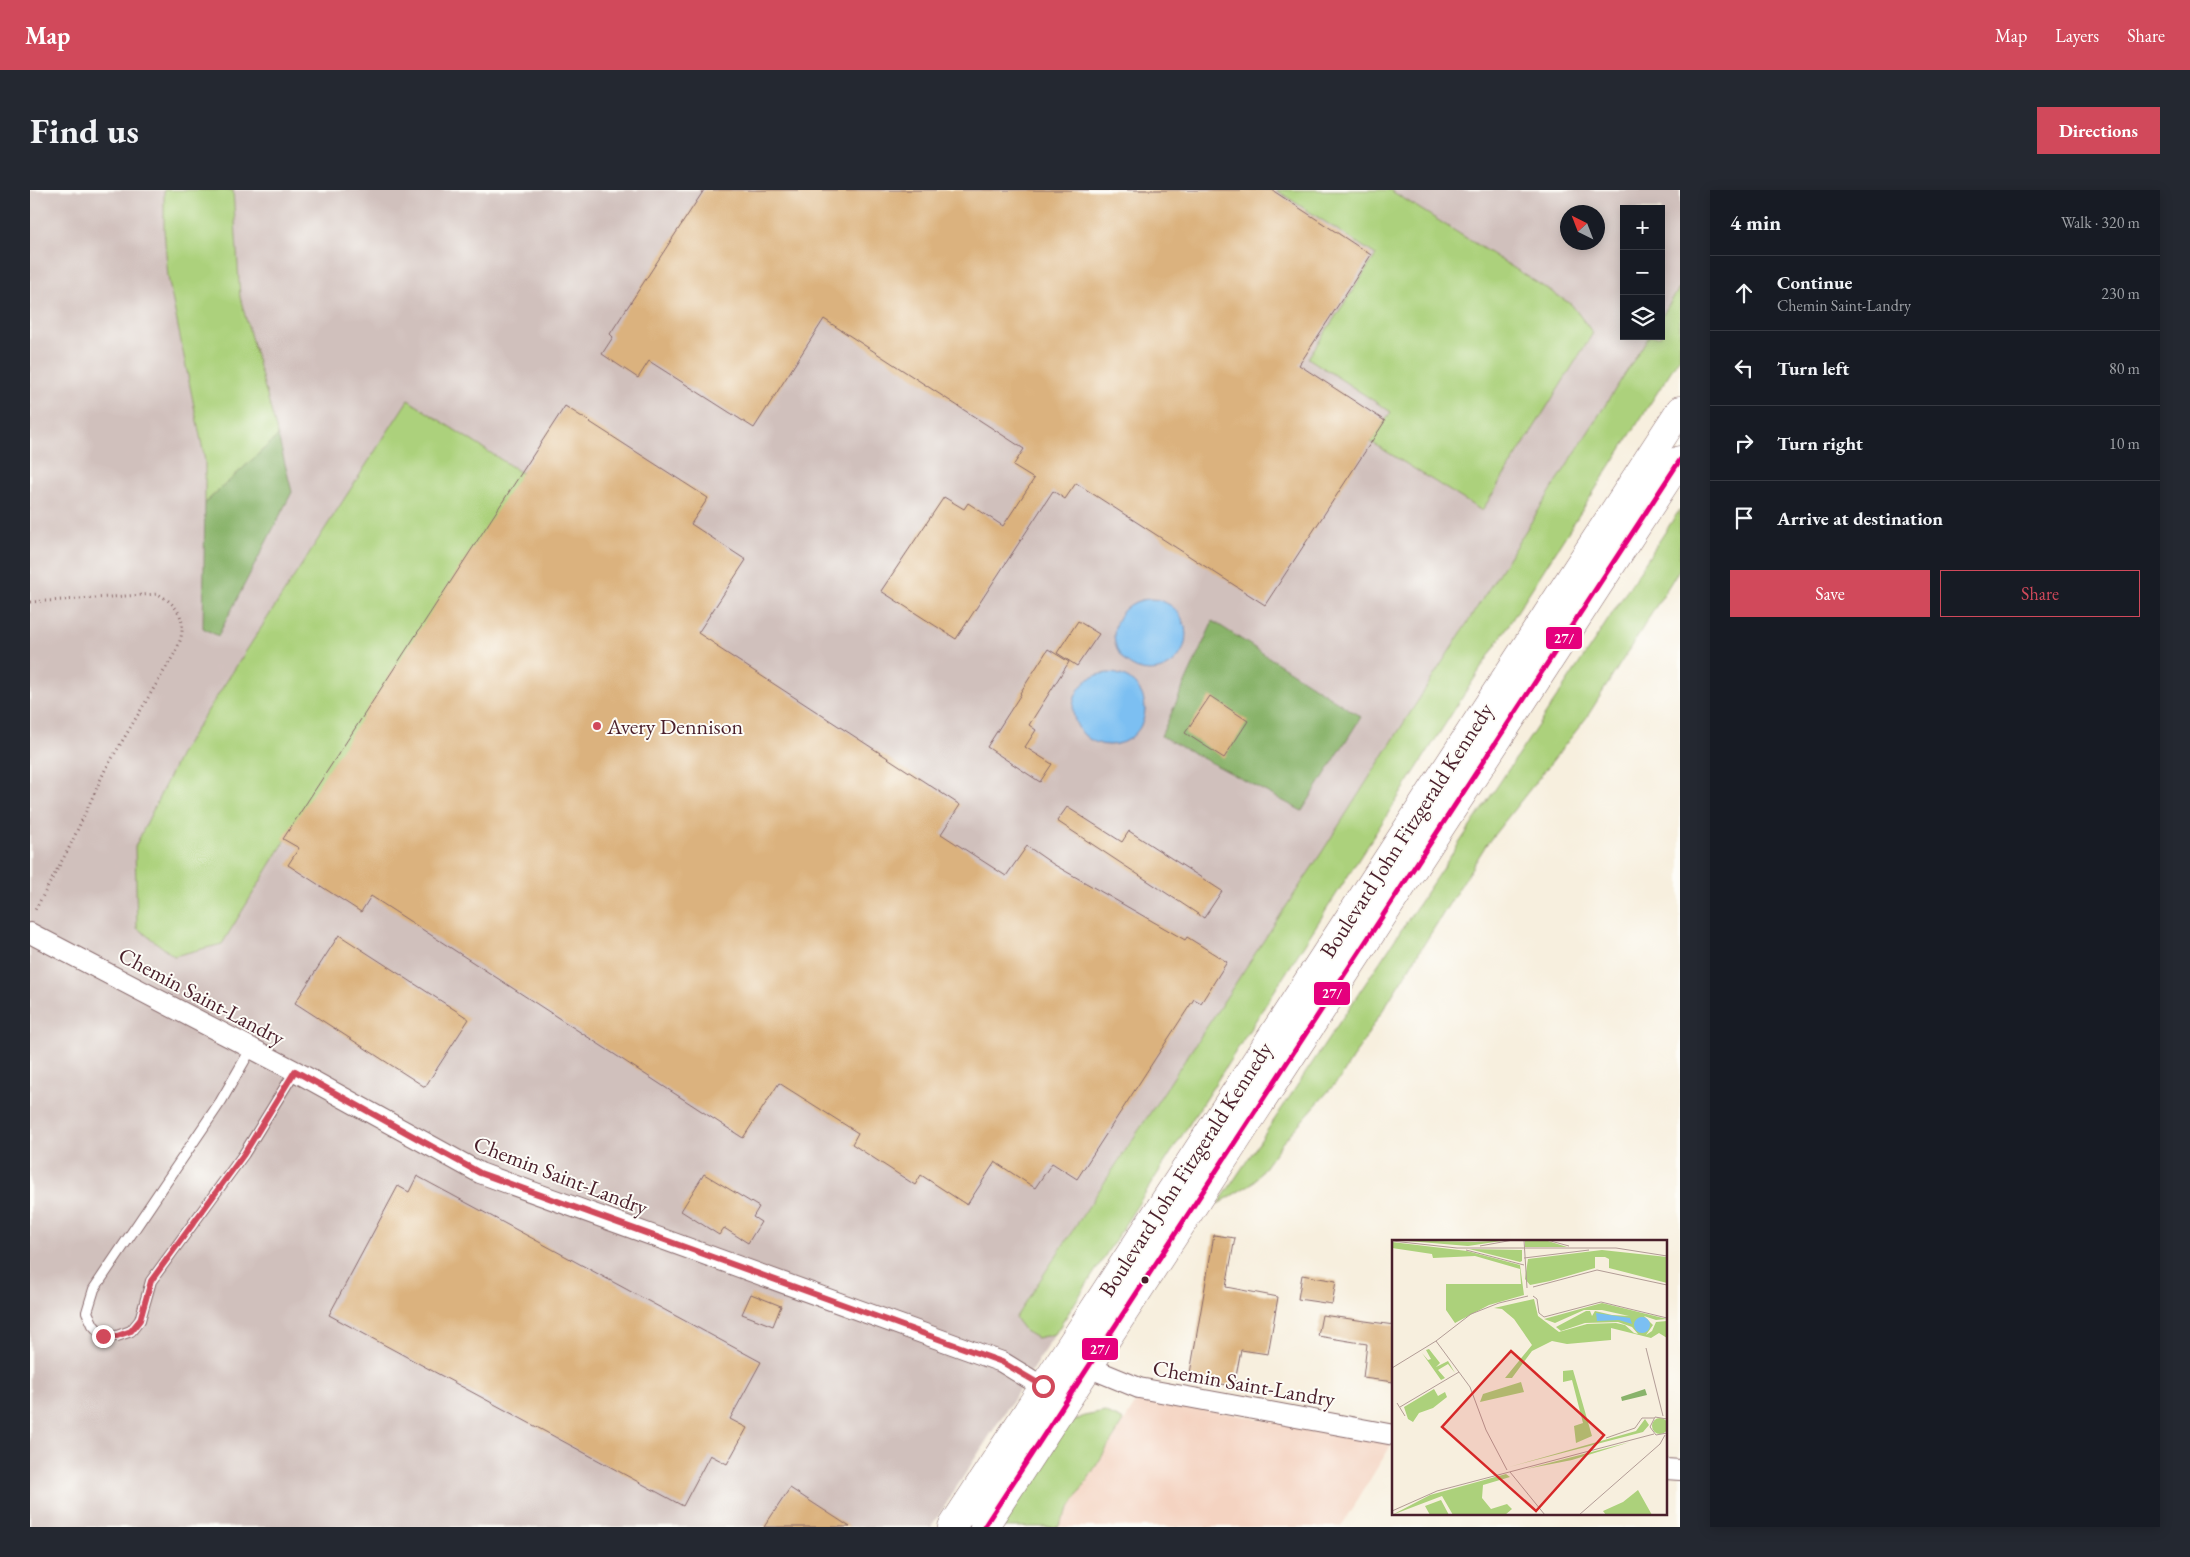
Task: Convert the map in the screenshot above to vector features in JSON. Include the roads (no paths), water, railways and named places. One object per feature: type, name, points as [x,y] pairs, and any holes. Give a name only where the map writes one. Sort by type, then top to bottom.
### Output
[{"type":"main road","name":"Boulevard John Fitzgerald Kennedy","points":[[952,1527],[1680,410]]},
{"type":"main road","name":"Boulevard John Fitzgerald Kennedy","points":[[984,1527],[1680,460]]},
{"type":"street","name":"Chemin Saint-Landry","points":[[30,933],[295,1071],[480,1173],[1002,1362],[1043,1386]]},
{"type":"street","name":"Chemin Saint-Landry","points":[[1088,1367],[1139,1388],[1392,1435]]},
{"type":"lane","points":[[251,1049],[221,1101],[94,1289],[87,1312],[93,1325],[103,1336],[117,1336],[131,1331],[140,1320],[151,1281],[244,1154],[295,1071]]},
{"type":"water","points":[[1150,599],[1164,602],[1176,609],[1183,621],[1186,635],[1183,649],[1176,661],[1164,668],[1150,671],[1136,668],[1124,661],[1117,649],[1114,635],[1117,621],[1124,609],[1136,602]]},
{"type":"water","points":[[1109,673],[1129,679],[1139,689],[1145,709],[1139,729],[1129,739],[1109,745],[1089,739],[1079,729],[1073,709],[1079,689],[1089,679]]},
{"type":"place","name":"Avery Dennison","points":[[597,726]]}]
